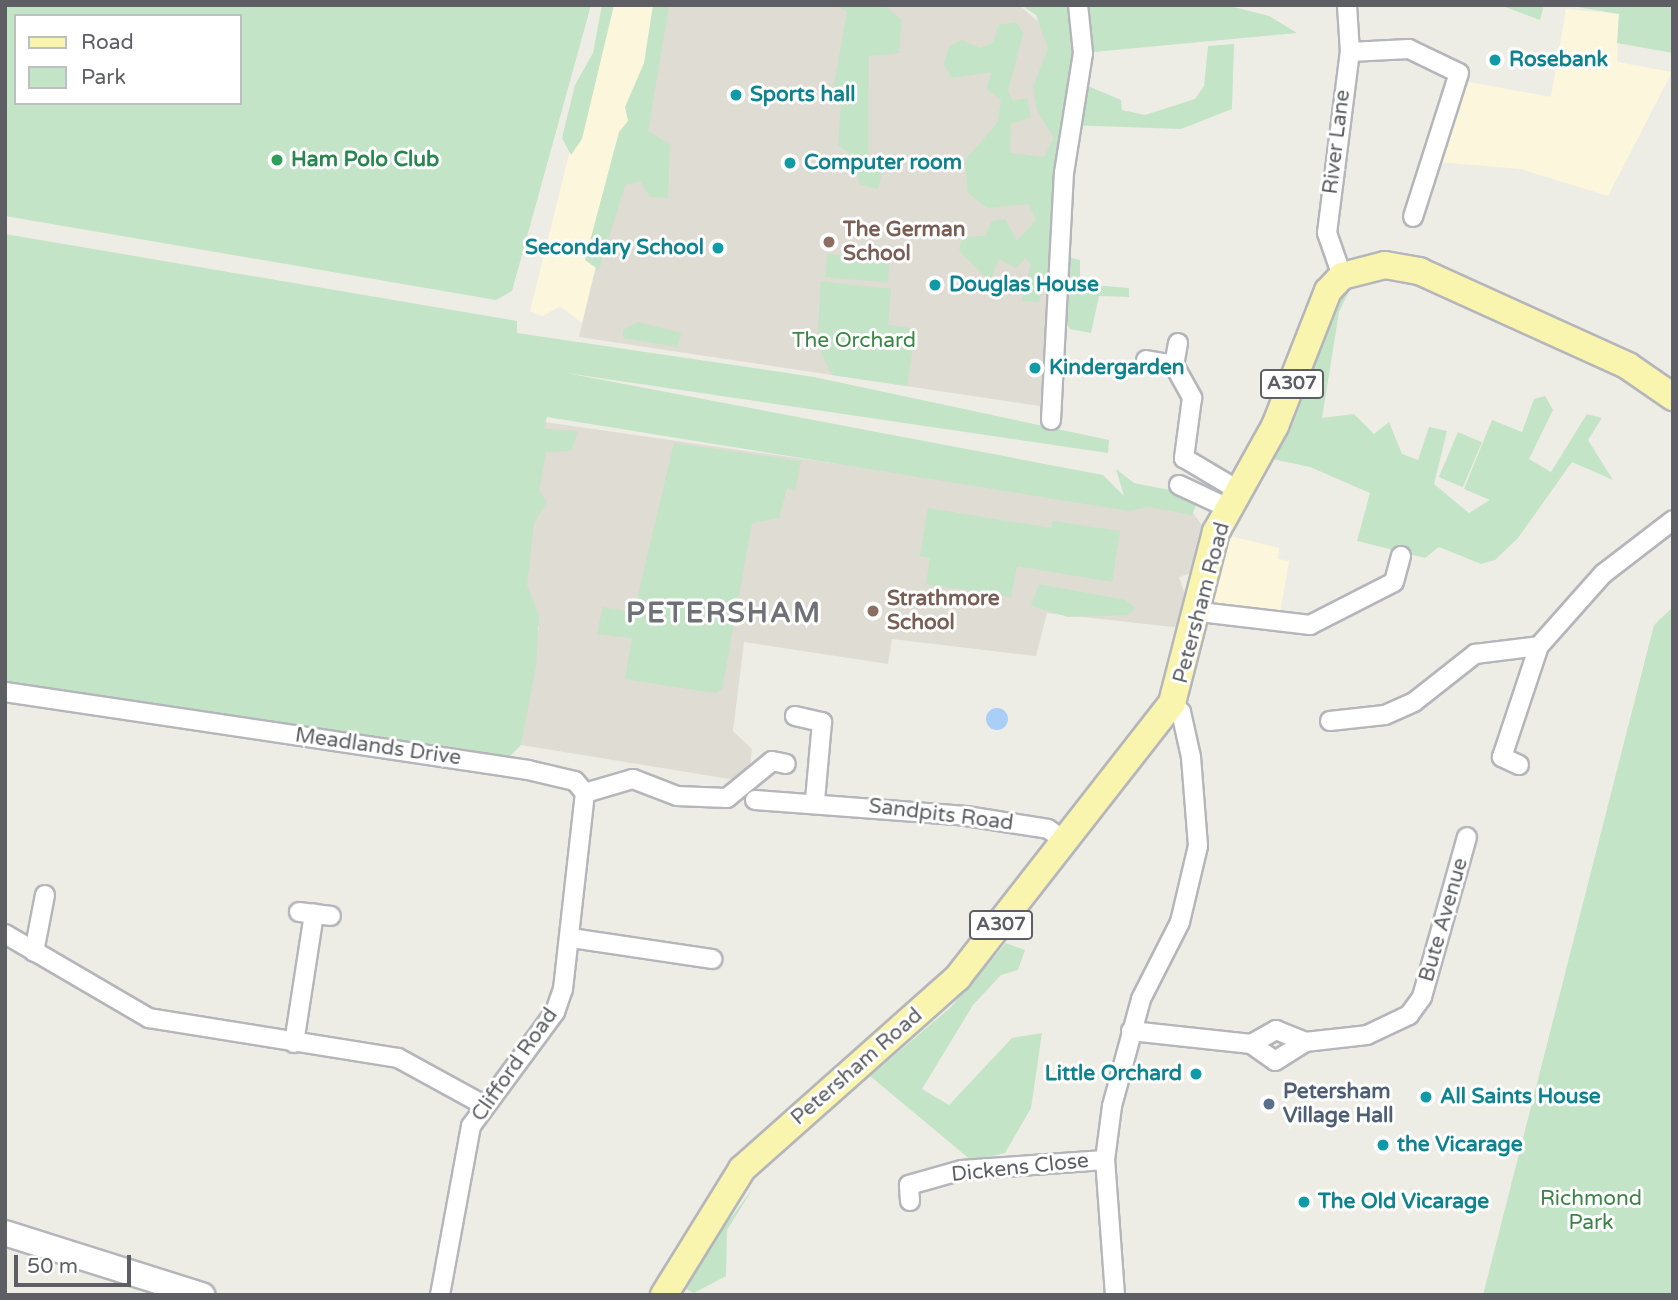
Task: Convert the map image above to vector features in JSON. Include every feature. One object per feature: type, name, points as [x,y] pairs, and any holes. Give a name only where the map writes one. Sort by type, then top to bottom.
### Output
[{"type":"main road","points":[[1342,276],[1385,265],[1419,271],[1628,366],[1673,397]]},
{"type":"main road","name":"Petersham Road","points":[[664,1295],[742,1169],[958,977],[1172,703],[1200,612],[1214,540],[1233,499],[1275,426],[1328,291],[1342,276]]},
{"type":"street","points":[[1051,420],[1064,173],[1083,53],[1078,5]]},
{"type":"street","name":"River Lane","points":[[1342,276],[1327,233],[1350,52],[1347,5]]},
{"type":"street","points":[[1350,52],[1409,49],[1459,73],[1413,217]]},
{"type":"street","points":[[1178,343],[1174,365],[1192,398],[1184,458],[1233,499]]},
{"type":"street","points":[[1146,360],[1174,365]]},
{"type":"street","points":[[1179,485],[1233,499]]},
{"type":"street","points":[[1519,765],[1494,757],[1539,646],[1604,574],[1673,520]]},
{"type":"street","points":[[1200,612],[1310,625],[1394,582],[1401,556]]},
{"type":"street","points":[[1330,721],[1385,715],[1414,702],[1475,654],[1539,646]]},
{"type":"street","name":"Meadlands Drive","points":[[5,692],[548,773],[575,781],[585,793]]},
{"type":"street","points":[[1115,1295],[1105,1160],[1131,1031],[1180,922],[1198,846],[1191,757],[1181,712],[1172,703]]},
{"type":"street","points":[[795,716],[822,722],[815,800]]},
{"type":"street","points":[[585,793],[633,779],[677,796],[747,797],[772,761],[786,764]]},
{"type":"street","name":"Clifford Road","points":[[440,1295],[462,1157],[482,1104],[555,1012],[571,938],[585,793]]},
{"type":"street","name":"Sandpits Road","points":[[747,797],[815,800],[1048,829],[1064,840]]},
{"type":"street","name":"Bute Avenue","points":[[1131,1031],[1251,1044],[1275,1061],[1305,1042],[1367,1035],[1409,1015],[1422,997],[1467,837]]},
{"type":"street","points":[[34,952],[45,895]]},
{"type":"street","points":[[294,1043],[314,914]]},
{"type":"street","points":[[5,934],[149,1018],[398,1058],[482,1104]]},
{"type":"street","points":[[571,938],[712,960]]},
{"type":"street","name":"Bute Avenue","points":[[1251,1044],[1276,1030],[1305,1042]]},
{"type":"street","name":"Dickens Close","points":[[910,1201],[909,1185],[962,1170],[1105,1160]]},
{"type":"street","points":[[5,1233],[202,1295]]},
{"type":"shaded area","points":[[606,5],[659,5],[582,323],[560,306],[543,316],[530,311]]},
{"type":"shaded area","name":"The German School","points":[[659,5],[1019,5],[1080,58],[1040,406],[579,337]]},
{"type":"shaded area","points":[[1566,9],[1619,14],[1617,62],[1672,72],[1608,196],[1521,169],[1439,162],[1463,81],[1551,97]]},
{"type":"shaded area","points":[[545,422],[1054,495],[1188,506],[1202,525],[1196,571],[1179,577],[1186,598],[1182,628],[1047,613],[1036,656],[892,639],[888,664],[744,642],[733,731],[752,749],[748,782],[521,745],[539,627],[514,585]]},
{"type":"shaded area","points":[[1225,535],[1279,548],[1278,559],[1289,561],[1280,613],[1210,604]]},
{"type":"green space","name":"Ham Polo Club","points":[[5,5],[591,5],[512,291],[496,300],[5,216]]},
{"type":"green space","points":[[602,5],[614,5],[582,139],[571,155],[562,138],[575,85],[593,53]]},
{"type":"green space","points":[[653,5],[669,5],[648,131],[670,144],[668,198],[650,197],[640,181],[625,185],[599,270],[585,260],[619,132],[628,121],[625,107],[644,63]]},
{"type":"green space","points":[[835,5],[884,5],[902,20],[899,53],[869,56],[868,153],[883,169],[878,189],[859,184],[855,157],[838,145],[842,93],[834,85],[847,12]]},
{"type":"green space","points":[[1021,5],[1226,5],[1269,16],[1297,33],[1083,53],[1088,86],[1121,100],[1122,110],[1145,115],[1195,99],[1204,86],[1208,46],[1234,44],[1232,109],[1181,129],[1067,125],[1054,254],[1080,260],[1080,284],[1129,288],[1129,297],[1099,296],[1091,333],[1070,329],[1043,289],[1039,302],[1022,301],[1031,264],[1025,258],[1016,268],[999,259],[990,281],[959,251],[962,237],[985,236],[992,221],[1005,219],[1017,241],[1036,220],[1029,204],[987,208],[968,193],[965,160],[998,122],[1001,100],[987,89],[991,72],[952,78],[944,65],[949,47],[962,40],[980,48],[993,43],[999,25],[1016,22],[1023,33],[1008,91],[1013,101],[1027,98],[1031,117],[1011,124],[1010,153],[1044,157],[1054,138],[1037,111],[1033,87],[1048,49],[1036,15]]},
{"type":"green space","points":[[1500,5],[1544,5],[1540,20]]},
{"type":"green space","points":[[1566,5],[1673,5],[1673,53],[1617,43],[1619,14]]},
{"type":"green space","points":[[5,234],[517,321],[517,333],[814,377],[1109,440],[1108,453],[566,373],[1103,475],[1124,496],[1116,469],[1134,483],[1185,493],[1197,503],[1192,515],[1149,507],[1129,511],[547,417],[544,429],[578,431],[571,451],[546,452],[539,491],[547,502],[534,523],[527,585],[539,615],[536,666],[521,745],[508,758],[5,683]]},
{"type":"green space","points":[[827,254],[890,259],[888,282],[825,277]]},
{"type":"green space","name":"The Orchard","points":[[821,281],[891,289],[888,325],[916,329],[907,386],[832,375],[817,345]]},
{"type":"green space","points":[[1352,285],[1339,312],[1322,418],[1354,414],[1374,434],[1389,422],[1402,454],[1418,460],[1429,427],[1447,431],[1434,484],[1469,513],[1490,500],[1464,489],[1492,420],[1522,432],[1534,399],[1545,396],[1553,410],[1529,459],[1551,472],[1587,414],[1602,418],[1588,440],[1613,480],[1572,462],[1518,538],[1495,560],[1481,564],[1439,547],[1425,558],[1357,541],[1370,493],[1310,467],[1268,458],[1332,299]]},
{"type":"green space","points":[[638,322],[681,333],[678,347],[623,338],[623,330]]},
{"type":"green space","points":[[1458,432],[1482,442],[1463,487],[1439,477]]},
{"type":"green space","points":[[674,443],[801,461],[795,490],[787,488],[779,518],[752,523],[722,689],[715,693],[625,679],[632,638],[597,634],[603,607],[634,612]]},
{"type":"green space","points":[[928,508],[1051,528],[1053,521],[1120,531],[1112,582],[1017,566],[1011,597],[926,584],[930,558],[920,556]]},
{"type":"green space","points":[[1039,584],[1125,600],[1136,608],[1128,615],[1068,617],[1031,606]]},
{"type":"green space","name":"Richmond Park","points":[[1673,607],[1673,1295],[1483,1295],[1654,625]]},
{"type":"green space","points":[[1006,943],[1025,950],[1018,970],[1001,975],[973,1005],[922,1089],[949,1105],[1012,1038],[1042,1033],[1031,1108],[1005,1153],[972,1161],[870,1076],[951,1007]]},
{"type":"green space","points":[[754,1187],[727,1230],[726,1276],[694,1293],[680,1286]]},
{"type":"water","points":[[993,708],[1001,708],[1008,715],[1008,723],[1001,730],[993,730],[986,723],[986,715]]},
{"type":"place","name":"Rosebank","points":[[1495,60]]},
{"type":"place","name":"Sports hall","points":[[736,95]]},
{"type":"place","name":"Ham Polo Club","points":[[277,160]]},
{"type":"place","name":"Computer room","points":[[790,163]]},
{"type":"place","name":"The German School","points":[[829,242]]},
{"type":"place","name":"Secondary School","points":[[718,248]]},
{"type":"place","name":"Douglas House","points":[[935,285]]},
{"type":"place","name":"Kindergarden","points":[[1035,368]]},
{"type":"place","name":"Strathmore School","points":[[873,611]]},
{"type":"place","name":"Little Orchard","points":[[1196,1074]]},
{"type":"place","name":"All Saints House","points":[[1426,1097]]},
{"type":"place","name":"Petersham Village Hall","points":[[1269,1104]]},
{"type":"place","name":"the Vicarage","points":[[1383,1145]]},
{"type":"place","name":"The Old Vicarage","points":[[1304,1202]]},
{"type":"district","name":"PETERSHAM","points":[[724,613]]}]
